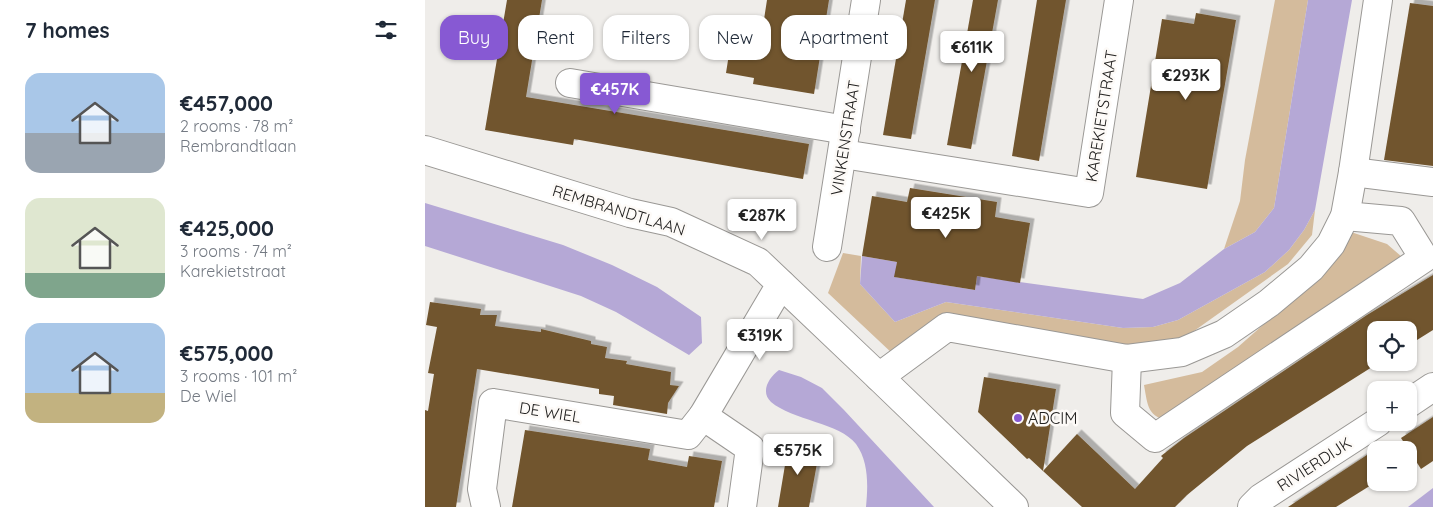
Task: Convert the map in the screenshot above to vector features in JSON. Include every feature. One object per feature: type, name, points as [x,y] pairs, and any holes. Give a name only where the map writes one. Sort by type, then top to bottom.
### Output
[{"type":"street","name":"VINKENSTRAAT","points":[[827,247],[866,0]]},
{"type":"street","name":"KAREKIETSTRAAT","points":[[845,142],[1089,193],[1119,0]]},
{"type":"street","points":[[879,376],[947,327],[1127,359],[1182,352],[1224,334],[1269,303],[1311,268],[1331,244],[1345,216],[1378,0]]},
{"type":"street","points":[[570,84],[845,142]]},
{"type":"street","name":"REMBRANDTLAAN","points":[[425,150],[630,213],[671,222],[758,262],[1014,507]]},
{"type":"street","points":[[1353,172],[1433,182]]},
{"type":"street","points":[[1127,359],[1125,413],[1155,438],[1424,258],[1401,221],[1345,216]]},
{"type":"street","name":"DE WIEL","points":[[486,507],[482,490],[493,403],[688,435],[703,416],[781,284]]},
{"type":"street","points":[[1417,398],[1433,387]]},
{"type":"street","points":[[703,416],[750,448],[741,507]]},
{"type":"street","name":"RIVIERDIJK","points":[[1252,507],[1261,498],[1367,429]]},
{"type":"shaded area","points":[[1275,0],[1308,0],[1274,208],[1255,232],[1224,249],[1240,201],[1245,160]]},
{"type":"shaded area","points":[[1308,0],[1352,0],[1315,210],[1304,230],[1289,250],[1265,272],[1178,320],[1153,327],[1123,328],[946,302],[895,322],[860,284],[862,256],[897,262],[895,277],[975,290],[977,276],[1143,299],[1180,283],[1224,249],[1255,232],[1274,208]]},
{"type":"shaded area","points":[[425,203],[563,245],[612,265],[657,287],[701,317],[702,343],[689,355],[616,312],[581,296],[425,246]]},
{"type":"shaded area","points":[[1315,210],[1312,235],[1288,264],[1187,336],[1155,350],[948,324],[894,355],[828,293],[843,253],[861,256],[860,284],[895,322],[946,302],[1123,328],[1153,327],[1178,320],[1265,272],[1289,250],[1304,230]]},
{"type":"shaded area","points":[[1348,231],[1387,244],[1402,257],[1171,422],[1157,417],[1150,410],[1144,385],[1202,372],[1238,347],[1314,280]]},
{"type":"shaded area","points":[[779,370],[801,377],[822,388],[934,507],[866,507],[867,483],[865,466],[856,444],[839,431],[791,413],[771,402],[766,394],[767,385]]},
{"type":"shaded area","points":[[1433,488],[1433,507],[1408,507]]},
{"type":"building","points":[[507,0],[542,0],[540,15],[518,15],[518,60],[532,60],[526,97],[809,144],[803,179],[574,139],[573,145],[485,130],[497,60],[508,60],[508,15],[504,15]]},
{"type":"building","points":[[767,0],[829,0],[827,15],[781,15],[781,60],[819,60],[814,94],[753,84],[754,78],[726,73],[728,60],[771,60],[771,15],[765,15]]},
{"type":"building","points":[[906,0],[935,0],[911,139],[883,135],[896,60],[907,60],[907,15],[903,15]]},
{"type":"building","points":[[973,0],[998,0],[971,149],[947,145]]},
{"type":"building","points":[[1037,0],[1066,0],[1039,161],[1012,156]]},
{"type":"building","points":[[1410,3],[1433,6],[1433,166],[1384,160]]},
{"type":"building","points":[[1196,13],[1236,20],[1207,189],[1136,177],[1162,19],[1194,24]]},
{"type":"building","points":[[910,188],[997,202],[995,217],[1030,223],[1020,283],[977,276],[975,290],[894,277],[897,262],[862,256],[872,196],[907,202]]},
{"type":"building","points":[[1433,275],[1433,330],[1417,340],[1417,321],[1367,321],[1367,370],[1247,446],[1175,507],[1082,507],[1043,471],[1077,434],[1135,489],[1163,458],[1161,456],[1184,438],[1367,315]]},
{"type":"building","points":[[430,302],[481,309],[480,315],[497,315],[495,326],[541,332],[541,329],[591,341],[591,344],[607,347],[605,358],[627,361],[626,364],[671,372],[670,385],[679,386],[668,403],[667,414],[613,405],[614,396],[599,394],[599,389],[477,369],[456,507],[425,507],[425,410],[428,411],[434,374],[428,373],[437,327],[426,325]]},
{"type":"building","points":[[984,377],[1056,389],[1043,471],[1029,458],[1027,459],[978,412]]},
{"type":"building","points":[[1433,417],[1433,461],[1421,469],[1417,463],[1417,441],[1403,441],[1401,438],[1412,431],[1417,431],[1417,428]]},
{"type":"building","points":[[525,430],[650,449],[648,460],[687,467],[689,456],[722,461],[714,507],[512,507]]},
{"type":"building","points":[[789,441],[815,446],[813,457],[818,458],[809,507],[778,507]]},
{"type":"building","points":[[1367,455],[1367,488],[1336,507],[1288,507]]},
{"type":"place","name":"ADCIM","points":[[1018,418]]}]
